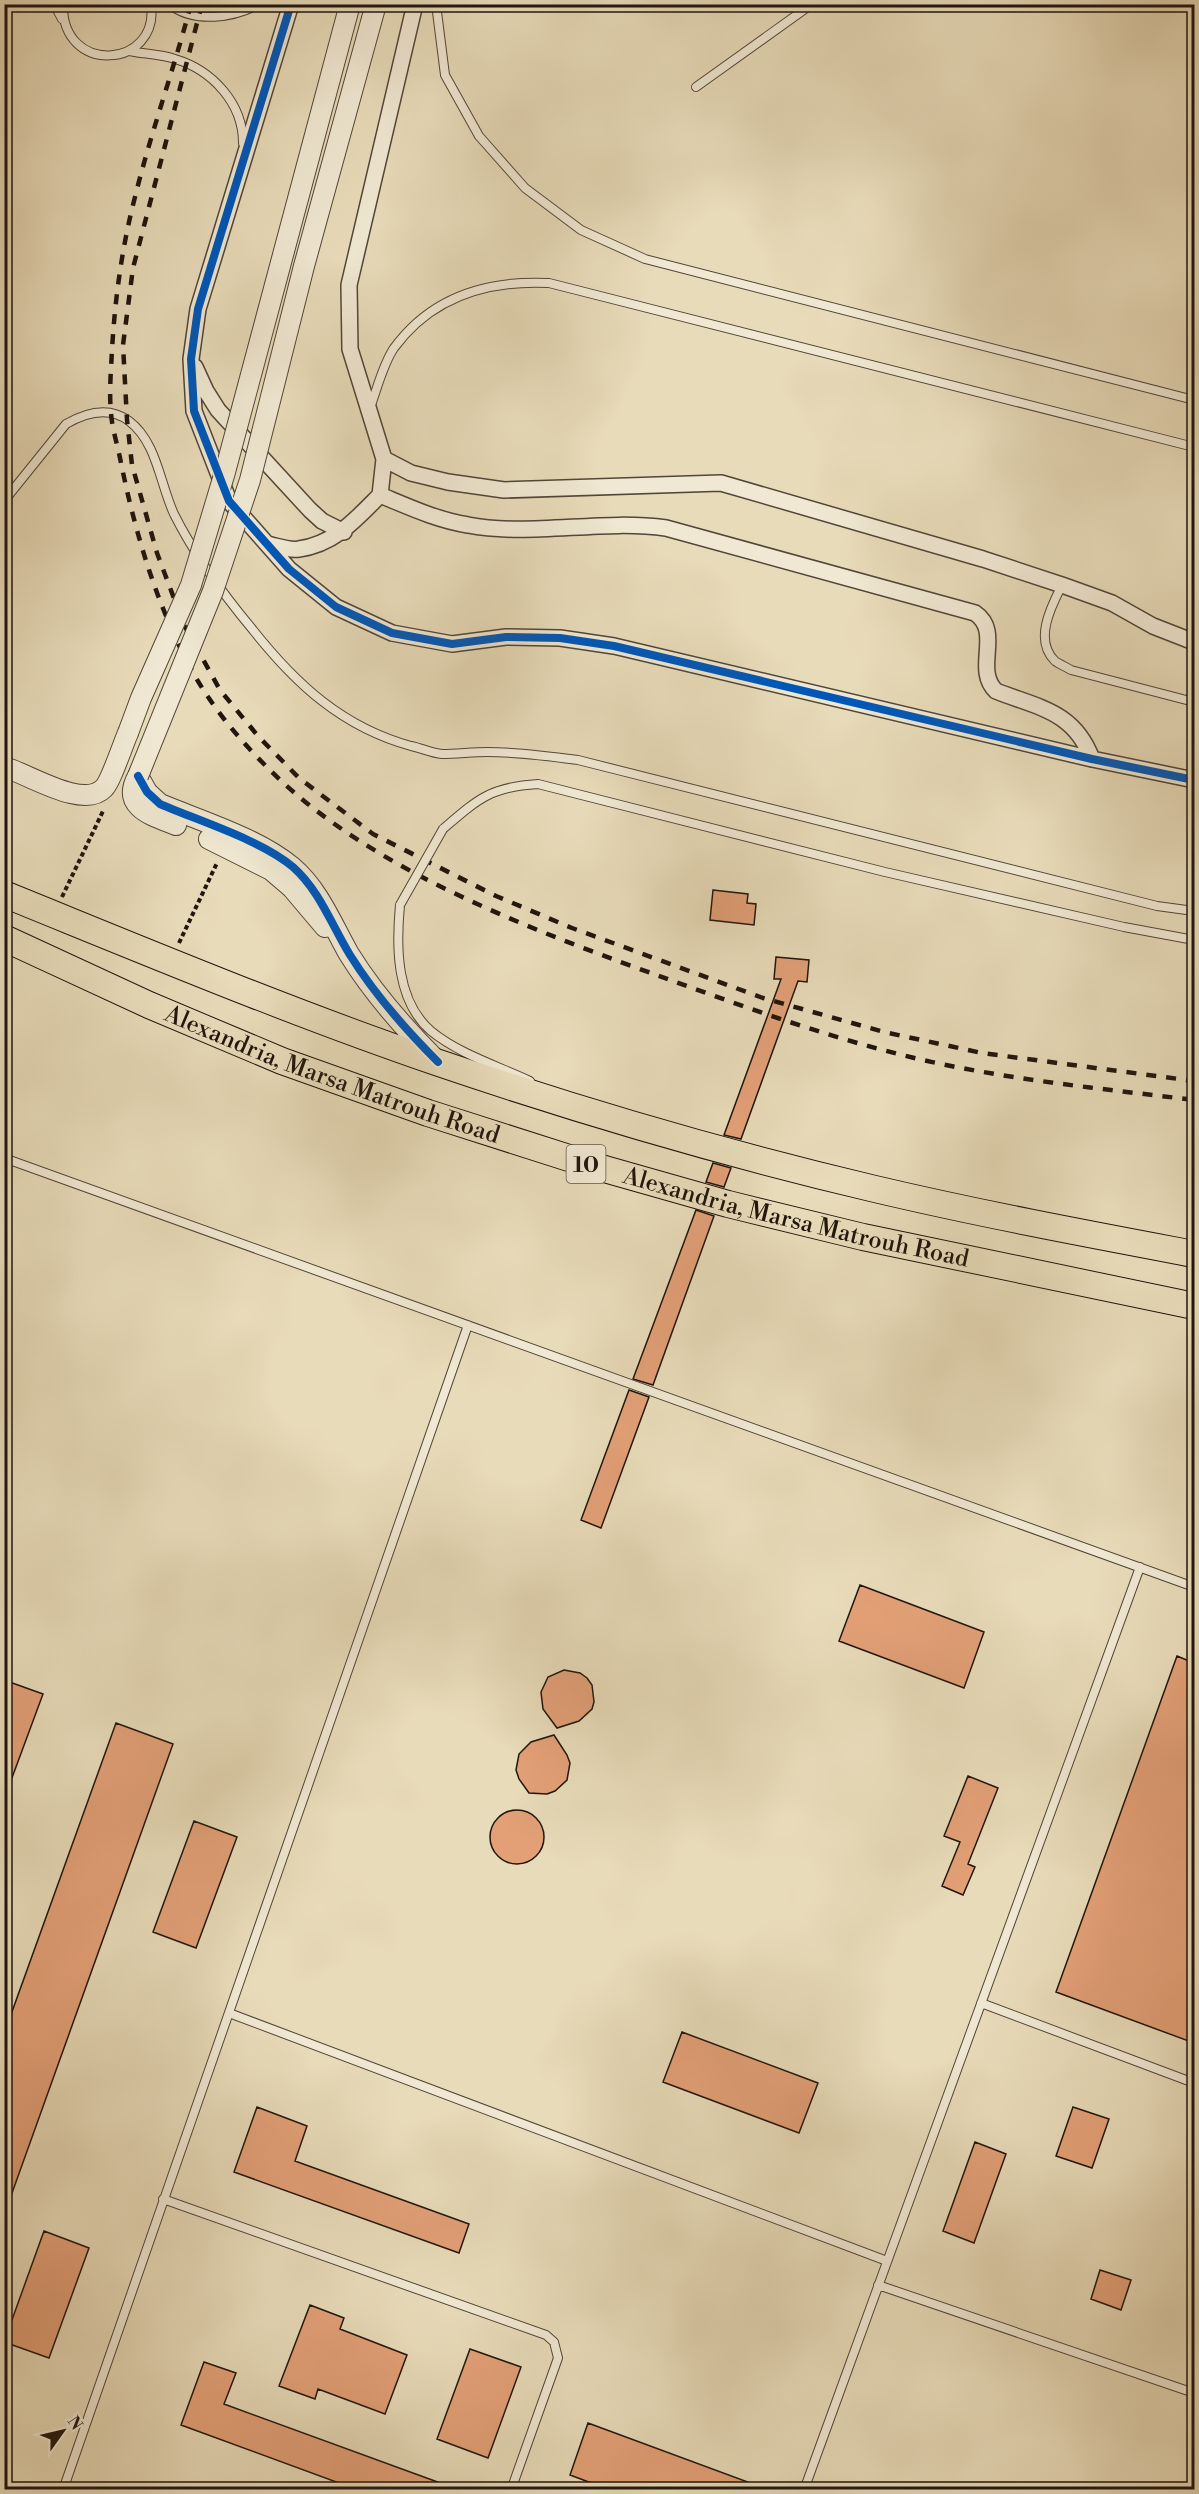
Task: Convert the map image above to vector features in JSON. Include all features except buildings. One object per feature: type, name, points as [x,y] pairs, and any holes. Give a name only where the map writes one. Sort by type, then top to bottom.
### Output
[{"type":"main road","name":"Alexandria, Marsa Matrouh Road","points":[[4,894],[303,1014],[438,1062],[608,1116],[741,1155],[875,1189],[1009,1219],[1194,1254]]},
{"type":"main road","name":"Alexandria, Marsa Matrouh Road","points":[[4,938],[149,1005],[282,1061],[428,1113],[594,1166],[728,1204],[863,1237],[1194,1306]]},
{"type":"street","points":[[291,4],[198,309],[191,358],[194,411],[229,501],[289,570],[336,607],[392,633],[452,644],[517,637],[560,638],[614,646],[1092,759],[1194,780]]},
{"type":"street","points":[[4,767],[76,795],[91,795],[104,788],[191,585],[225,472],[350,4]]},
{"type":"street","points":[[349,953],[282,878],[258,862],[225,846],[143,811],[138,806],[133,791],[213,591],[250,480],[304,266],[376,4]]},
{"type":"street","points":[[267,544],[298,550],[329,540],[344,532],[381,495],[384,459],[350,349],[349,285],[415,4]]},
{"type":"street","points":[[191,358],[206,391],[218,410],[310,510],[322,521],[344,532]]},
{"type":"street","points":[[384,459],[411,473],[504,490],[721,483],[983,559],[1062,585],[1112,603],[1153,626],[1194,642]]},
{"type":"street","points":[[381,495],[445,520],[469,526],[502,528],[626,524],[666,528],[975,613],[984,621],[989,633],[987,676],[992,687],[996,691],[1065,720],[1080,734],[1092,759]]},
{"type":"street","points":[[141,698],[166,710]]},
{"type":"street","points":[[138,777],[147,792],[160,804],[269,850],[294,868],[315,893],[349,953],[391,1012],[438,1062]]},
{"type":"lane","points":[[54,4],[74,42],[86,51],[107,56],[129,51],[175,59],[211,76],[232,100],[243,130],[243,161]]},
{"type":"lane","points":[[63,4],[66,30]]},
{"type":"lane","points":[[129,51],[141,42],[149,28],[151,4]]},
{"type":"lane","points":[[169,4],[188,14],[219,17],[247,11],[259,4]]},
{"type":"lane","points":[[436,4],[445,75],[479,136],[525,188],[581,230],[645,259],[1194,400]]},
{"type":"lane","points":[[696,87],[812,4]]},
{"type":"lane","points":[[369,410],[393,350],[412,327],[435,309],[462,294],[490,285],[520,281],[549,283],[1194,447]]},
{"type":"lane","points":[[4,501],[66,424],[79,416],[95,412],[111,413],[128,420],[141,432],[174,513],[209,574],[290,674],[334,711],[385,739],[440,754],[486,752],[532,754],[578,760],[1157,906],[1194,911]]},
{"type":"lane","points":[[1062,585],[1048,614],[1045,634],[1048,651],[1055,661],[1071,670],[1194,702]]},
{"type":"lane","points":[[537,1084],[451,1044],[429,1030],[412,1005],[403,982],[397,948],[400,905],[443,829],[488,794],[511,786],[538,784],[885,872],[1124,927],[1194,940]]},
{"type":"lane","points":[[547,1088],[608,1116]]},
{"type":"lane","points":[[4,1158],[1194,1587]]},
{"type":"lane","points":[[63,2490],[468,1325]]},
{"type":"lane","points":[[804,2490],[1140,1567]]},
{"type":"lane","points":[[981,2003],[1194,2083]]},
{"type":"lane","points":[[229,2013],[887,2261]]},
{"type":"lane","points":[[163,2199],[546,2335],[554,2342],[558,2358],[511,2490]]},
{"type":"lane","points":[[878,2285],[1194,2392]]},
{"type":"path","points":[[54,914],[105,808],[104,788]]},
{"type":"path","points":[[171,960],[225,846]]},
{"type":"railway","points":[[191,4],[141,173],[126,235],[113,331],[111,413],[139,537],[166,616],[197,680],[226,722],[249,748],[313,808],[359,841],[409,870],[515,920],[622,962],[810,1029],[916,1058],[1011,1077],[1194,1100]]},
{"type":"railway","points":[[202,4],[133,268],[123,345],[127,420],[132,465],[157,553],[184,625],[220,690],[258,736],[299,778],[373,834],[496,896],[572,928],[763,998],[884,1032],[982,1053],[1194,1081]]},
{"type":"cycle path","points":[[291,4],[198,309],[191,359],[194,411],[229,501],[289,569],[336,607],[392,633],[452,644],[506,637],[560,638],[614,646],[1092,759],[1194,780]]},
{"type":"cycle path","points":[[138,776],[147,792],[160,804],[264,848],[293,867],[311,887],[350,955],[380,998],[438,1062]]}]
